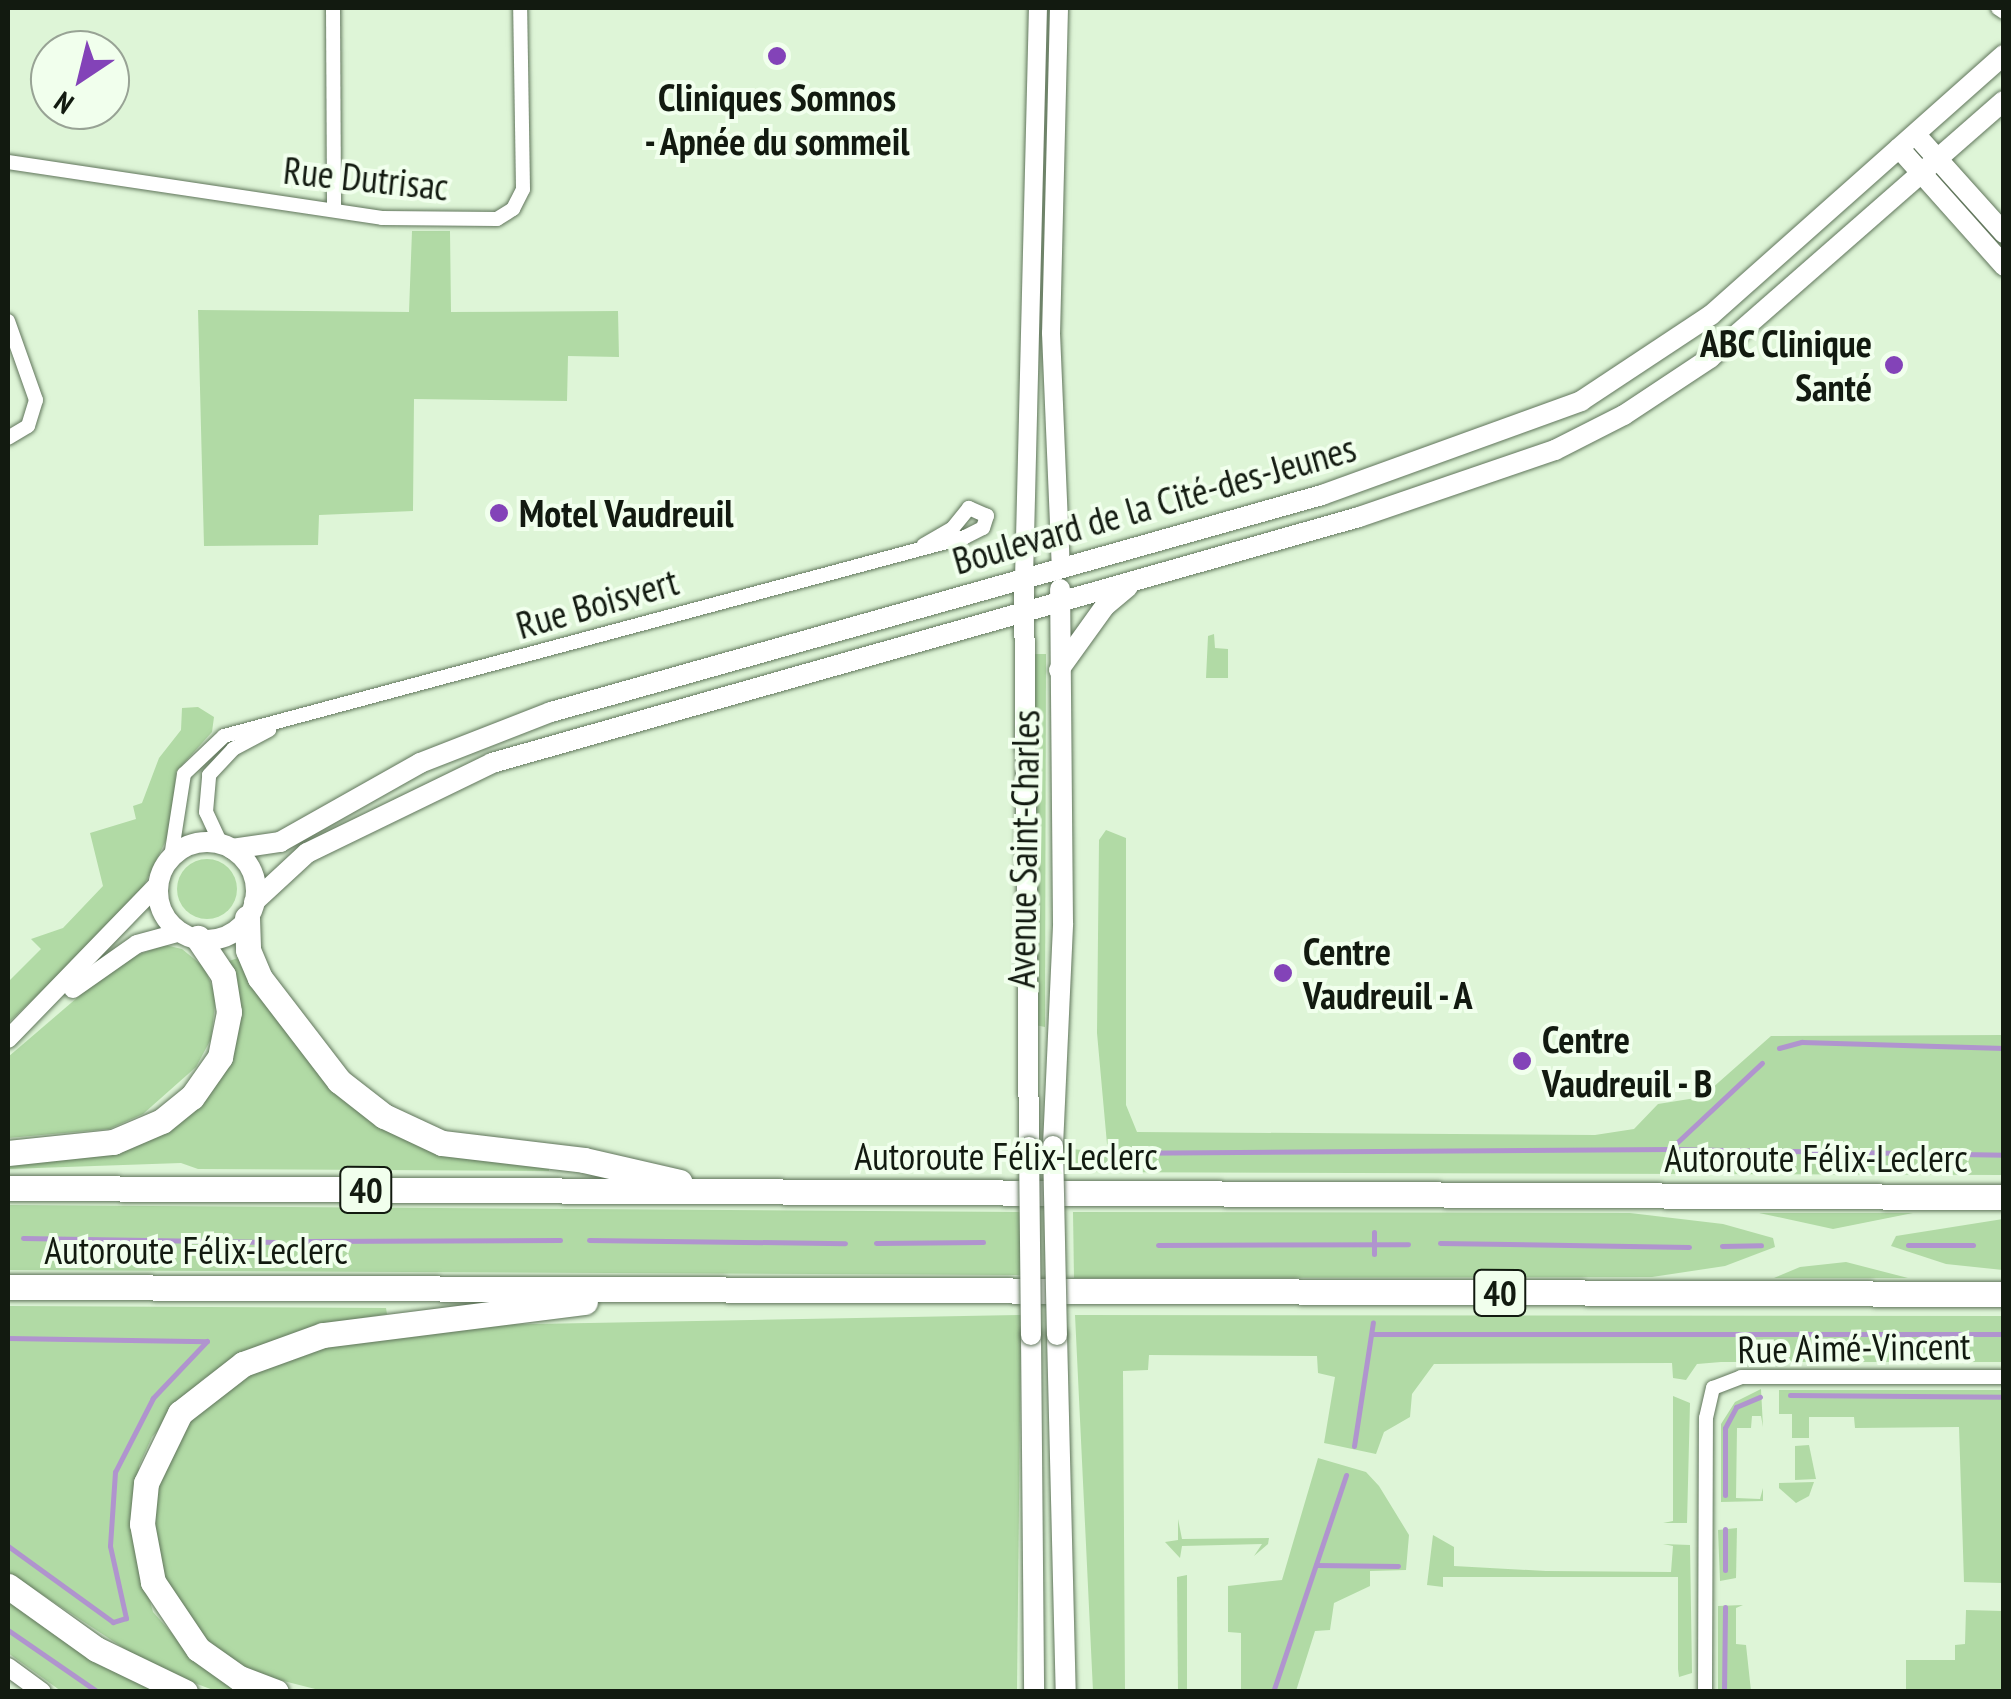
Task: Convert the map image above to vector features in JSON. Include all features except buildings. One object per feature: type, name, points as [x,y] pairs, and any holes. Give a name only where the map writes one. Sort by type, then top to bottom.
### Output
[{"type":"highway","points":[[250,910],[248,950],[265,985],[340,1081],[394,1121],[464,1148],[584,1160],[724,1192]]},
{"type":"highway","points":[[8,1154],[128,1138],[192,1097],[220,1057],[230,1012],[223,975],[190,935]]},
{"type":"highway","name":"Autoroute Félix-Leclerc","points":[[8,1188],[2004,1196]]},
{"type":"highway","name":"Autoroute Félix-Leclerc","points":[[8,1287],[2004,1294]]},
{"type":"highway","points":[[276,1692],[239,1678],[198,1649],[162,1601],[148,1563],[143,1504],[151,1465],[190,1401],[243,1364],[351,1328],[694,1290]]},
{"type":"highway","points":[[8,1586],[96,1649],[185,1692]]},
{"type":"main road","name":"Boulevard de la Cité-des-Jeunes","points":[[227,847],[280,842],[399,774],[509,726],[1343,489],[1582,401],[1692,331],[2004,54]]},
{"type":"main road","name":"Boulevard de la Cité-des-Jeunes","points":[[250,910],[308,853],[492,762],[1447,490],[1598,428],[1722,348],[2004,101]]},
{"type":"main road","points":[[1916,135],[2004,234]]},
{"type":"main road","points":[[1898,148],[2004,266]]},
{"type":"main road","name":"Avenue Saint-Charles","points":[[1061,568],[1062,923],[1052,1146],[1066,1692]]},
{"type":"main road","name":"Avenue Saint-Charles","points":[[1024,579],[1034,1692]]},
{"type":"main road","points":[[1060,670],[1105,606],[1138,579]]},
{"type":"main road","points":[[193,844],[227,847],[250,868],[250,910],[230,933],[190,935],[163,912],[158,884],[172,857],[193,844]]},
{"type":"street","points":[[333,8],[334,210]]},
{"type":"street","name":"Rue Dutrisac","points":[[8,162],[334,210],[482,221],[514,210],[523,189],[520,8]]},
{"type":"street","name":"Avenue Saint-Charles","points":[[1024,579],[1038,8]]},
{"type":"street","name":"Avenue Saint-Charles","points":[[1059,8],[1051,333],[1061,568]]},
{"type":"street","points":[[8,322],[36,393],[32,420],[8,438]]},
{"type":"street","name":"Rue Boisvert","points":[[172,857],[180,789],[196,756],[224,736],[924,544]]},
{"type":"street","name":"Rue Boisvert","points":[[227,847],[206,812],[210,775],[233,749],[288,720]]},
{"type":"street","points":[[28,1022],[158,884]]},
{"type":"street","points":[[8,1039],[137,944],[190,935]]},
{"type":"street","name":"Rue Aimé-Vincent","points":[[1705,1692],[1706,1418],[1713,1388],[1726,1379],[1764,1376],[2004,1377]]},
{"type":"street","points":[[8,1667],[42,1692]]},
{"type":"green space","points":[[412,231],[450,231],[451,312],[618,311],[619,357],[568,356],[567,401],[414,399],[413,511],[319,515],[318,545],[204,546],[198,310],[409,312]]},
{"type":"green space","points":[[1214,634],[1215,648],[1228,649],[1228,678],[1206,678],[1208,636]]},
{"type":"green space","points":[[1032,654],[1046,654],[1045,1027],[1035,1025]]},
{"type":"green space","points":[[198,707],[214,717],[212,732],[176,772],[171,830],[136,902],[8,1023],[8,982],[41,949],[31,939],[63,928],[103,886],[90,833],[136,819],[133,806],[142,803],[159,758],[181,730],[182,708]]},
{"type":"green space","points":[[1106,830],[1126,838],[1126,1105],[1137,1132],[1595,1135],[1634,1129],[1658,1104],[1702,1097],[1771,1036],[2003,1035],[2003,1175],[1073,1172],[1072,1149],[1121,1154],[1107,1144],[1097,1033],[1099,840]]},
{"type":"green space","points":[[207,859],[228,868],[237,889],[228,910],[207,919],[186,910],[177,889],[186,868]]},
{"type":"green space","points":[[165,945],[182,949],[204,967],[216,996],[211,1039],[196,1067],[143,1114],[109,1129],[8,1138],[8,1057],[120,961]]},
{"type":"green space","points":[[241,957],[361,1112],[549,1163],[549,1171],[198,1169],[181,1163],[8,1169],[8,1161],[138,1145],[199,1105],[223,1075],[239,1018],[229,961]]},
{"type":"green space","points":[[8,1205],[1020,1212],[1021,1275],[8,1270]]},
{"type":"green space","points":[[1073,1212],[1630,1213],[1723,1224],[1773,1238],[1775,1247],[1725,1266],[1652,1277],[1074,1278]]},
{"type":"green space","points":[[1759,1213],[1913,1213],[1833,1229]]},
{"type":"green space","points":[[2003,1219],[2003,1270],[1946,1264],[1891,1246],[1896,1236]]},
{"type":"green space","points":[[1846,1262],[1908,1278],[1774,1278],[1800,1267]]},
{"type":"green space","points":[[8,1306],[386,1308],[387,1314],[331,1323],[233,1360],[203,1379],[152,1437],[139,1466],[133,1542],[153,1612],[200,1665],[245,1691],[216,1691],[154,1668],[8,1572]]},
{"type":"green space","points":[[1021,1315],[1017,1691],[327,1692],[244,1671],[202,1642],[167,1591],[152,1530],[154,1496],[190,1419],[239,1376],[305,1350],[482,1325]]},
{"type":"green space","points":[[1075,1315],[2003,1316],[2003,1362],[1721,1362],[1697,1364],[1686,1380],[1673,1378],[1672,1363],[1434,1364],[1412,1394],[1410,1417],[1384,1432],[1376,1454],[1324,1443],[1335,1377],[1318,1373],[1317,1356],[1149,1355],[1148,1370],[1123,1371],[1125,1691],[1093,1691]]},
{"type":"green space","points":[[1761,1389],[1763,1427],[1761,1416],[1752,1416],[1751,1428],[1737,1428],[1736,1498],[1760,1499],[1763,1488],[1763,1501],[1721,1502],[1721,1424],[1735,1402]]},
{"type":"green space","points":[[1779,1390],[2003,1390],[2003,1583],[1964,1582],[1959,1427],[1855,1428],[1854,1417],[1809,1417],[1809,1438],[1792,1438],[1792,1414],[1779,1414]]},
{"type":"green space","points":[[1673,1396],[1690,1403],[1687,1523],[1663,1523],[1673,1521]]},
{"type":"green space","points":[[1809,1445],[1816,1479],[1795,1480],[1795,1446]]},
{"type":"green space","points":[[1318,1458],[1366,1472],[1379,1486],[1409,1535],[1406,1570],[1370,1571],[1370,1586],[1334,1603],[1330,1630],[1315,1631],[1296,1691],[1241,1691],[1241,1633],[1228,1632],[1228,1586],[1282,1580]]},
{"type":"green space","points":[[1814,1482],[1809,1496],[1796,1503],[1779,1488],[1779,1483]]},
{"type":"green space","points":[[1178,1519],[1182,1539],[1269,1538],[1268,1544],[1254,1556],[1262,1544],[1182,1546],[1180,1558],[1165,1542],[1178,1540]]},
{"type":"green space","points":[[1737,1528],[1736,1578],[1720,1581],[1718,1530]]},
{"type":"green space","points":[[1433,1535],[1454,1547],[1454,1566],[1546,1571],[1671,1572],[1673,1546],[1663,1544],[1690,1545],[1692,1673],[1679,1677],[1678,1577],[1443,1577],[1443,1587],[1427,1585]]},
{"type":"green space","points":[[1187,1575],[1187,1691],[1178,1691],[1177,1577]]},
{"type":"green space","points":[[8,1601],[155,1691],[61,1691],[8,1653]]},
{"type":"green space","points":[[1743,1605],[1736,1608],[1736,1644],[1746,1645],[1751,1691],[1718,1691],[1718,1606]]},
{"type":"green space","points":[[1966,1610],[2003,1611],[2003,1691],[1906,1691],[1906,1660],[1955,1660],[1955,1645],[1965,1644]]},
{"type":"waterway","points":[[1779,1048],[1802,1042],[2004,1048]]},
{"type":"waterway","points":[[1106,1153],[1670,1149],[1762,1063]]},
{"type":"waterway","points":[[1672,1149],[2004,1155]]},
{"type":"waterway","points":[[1374,1232],[1374,1254]]},
{"type":"waterway","points":[[23,1238],[276,1242]]},
{"type":"waterway","points":[[307,1241],[560,1240]]},
{"type":"waterway","points":[[589,1240],[845,1243]]},
{"type":"waterway","points":[[876,1243],[983,1242]]},
{"type":"waterway","points":[[1440,1243],[1689,1247]]},
{"type":"waterway","points":[[1158,1245],[1408,1244]]},
{"type":"waterway","points":[[1722,1246],[1761,1245]]},
{"type":"waterway","points":[[1908,1245],[1973,1245]]},
{"type":"waterway","points":[[1354,1446],[1373,1322]]},
{"type":"waterway","points":[[1372,1334],[2004,1334]]},
{"type":"waterway","points":[[8,1338],[207,1341],[153,1398],[115,1472],[110,1546],[126,1618],[113,1622],[8,1546]]},
{"type":"waterway","points":[[1790,1395],[2004,1397]]},
{"type":"waterway","points":[[1725,1495],[1725,1428],[1736,1407],[1760,1397]]},
{"type":"waterway","points":[[1273,1692],[1346,1475]]},
{"type":"waterway","points":[[1725,1529],[1725,1570]]},
{"type":"waterway","points":[[1316,1565],[1398,1566]]},
{"type":"waterway","points":[[1724,1692],[1725,1607]]},
{"type":"waterway","points":[[8,1630],[98,1692]]},
{"type":"place","name":"Cliniques Somnos - Apnée du sommeil","points":[[777,56]]},
{"type":"place","name":"ABC Clinique Santé","points":[[1894,365]]},
{"type":"place","name":"Motel Vaudreuil","points":[[499,513]]},
{"type":"place","name":"Centre Vaudreuil - A","points":[[1283,973]]},
{"type":"place","name":"Centre Vaudreuil - B","points":[[1522,1061]]}]
